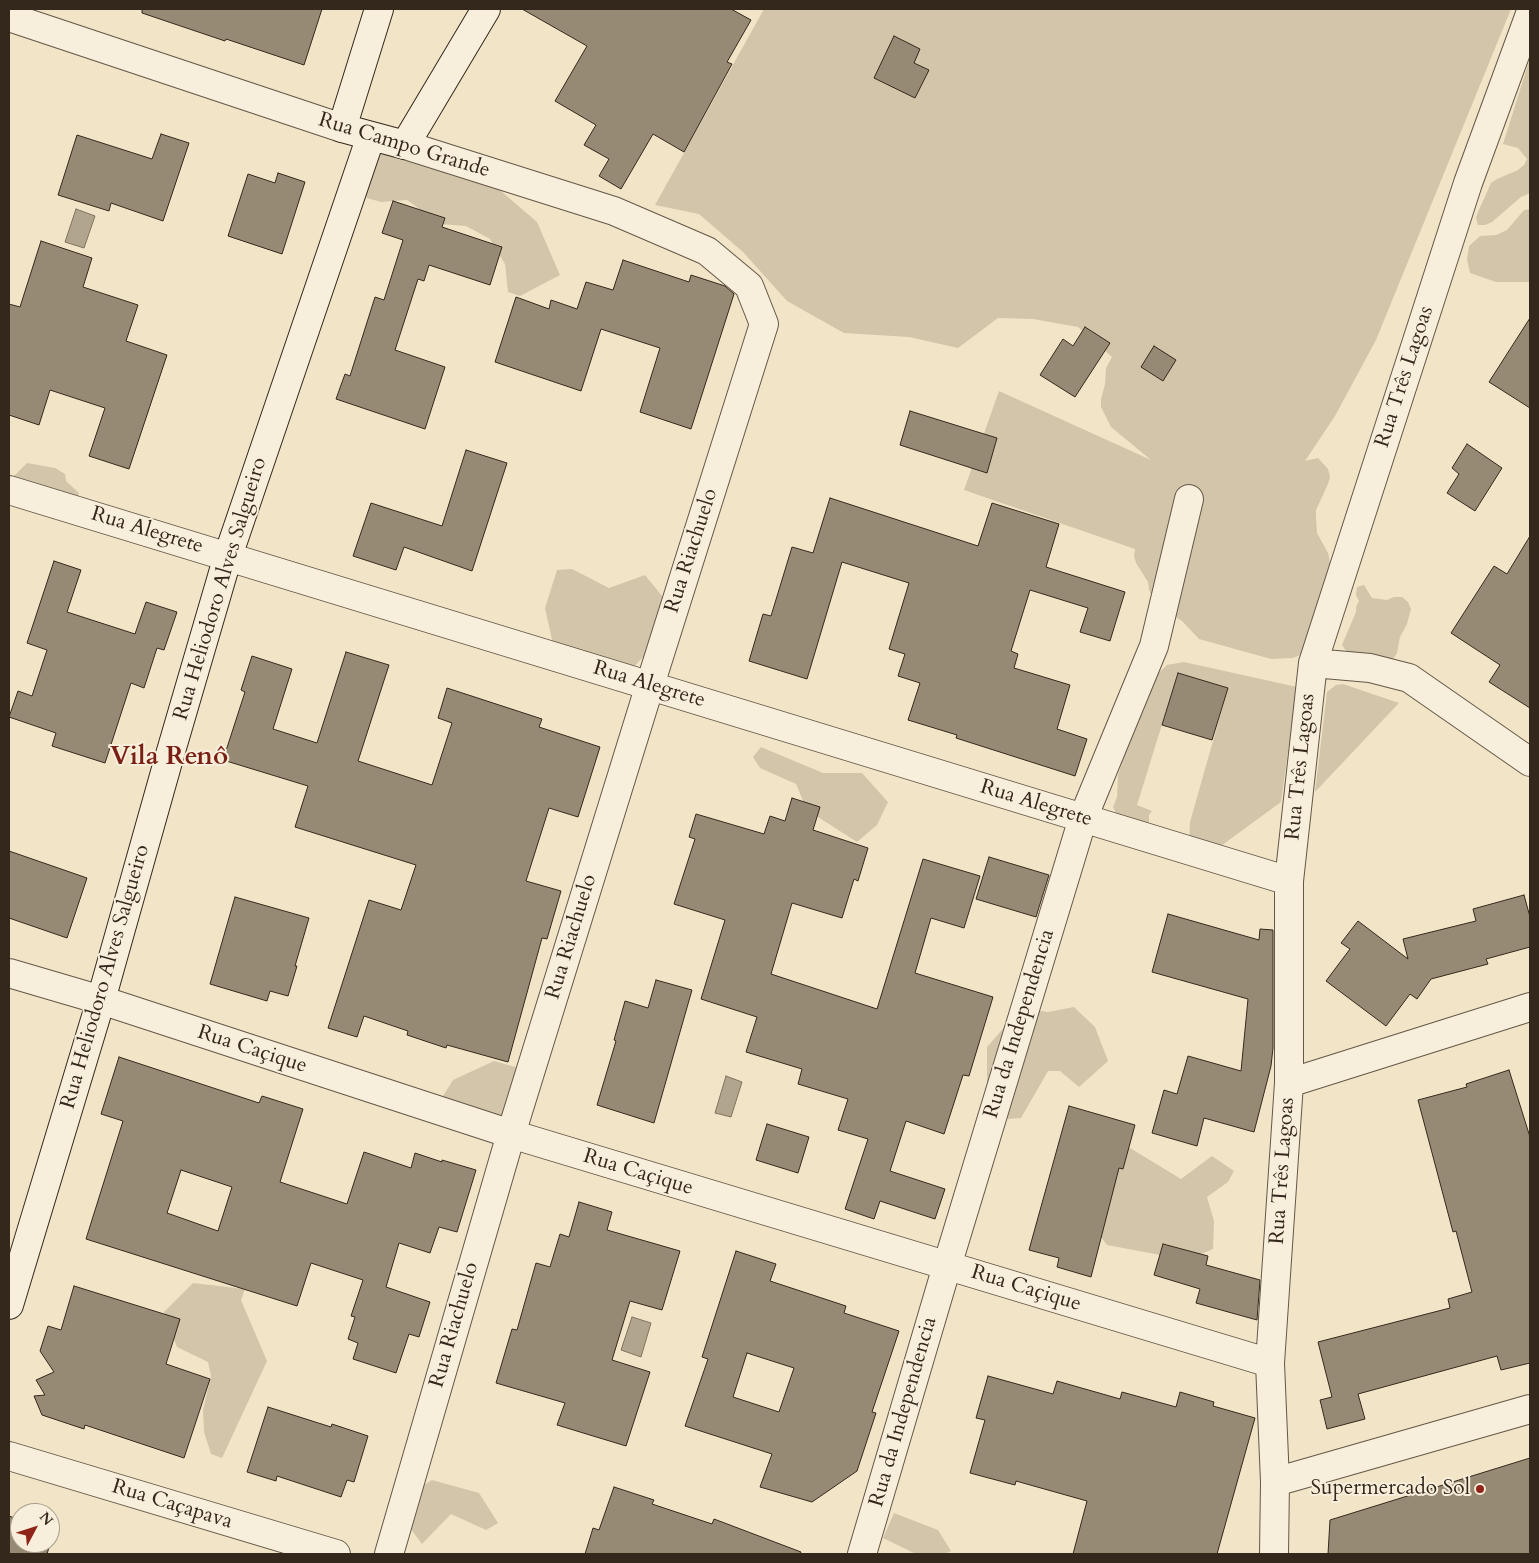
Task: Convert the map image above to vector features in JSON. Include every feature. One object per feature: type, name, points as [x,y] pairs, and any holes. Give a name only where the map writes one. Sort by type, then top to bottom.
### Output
[{"type":"street","points":[[342,128],[379,9]]},
{"type":"street","points":[[405,145],[486,9]]},
{"type":"street","name":"Rua Três Lagoas","points":[[1274,1554],[1275,1482],[1270,1363],[1289,1083],[1289,881],[1312,663],[1468,183],[1530,14]]},
{"type":"street","name":"Rua Campo Grande","points":[[9,17],[342,128],[405,145],[614,211],[707,252],[749,286],[764,324]]},
{"type":"street","name":"Rua Heliodoro Alves Salgueiro","points":[[9,1305],[101,1000],[228,556],[371,136]]},
{"type":"street","name":"Rua Riachuelo","points":[[389,1554],[511,1134],[764,324]]},
{"type":"street","name":"Rua Alegrete","points":[[9,490],[1289,881]]},
{"type":"street","name":"Rua da Independencia","points":[[862,1554],[1083,818],[1154,646],[1189,499]]},
{"type":"street","points":[[1312,663],[1370,668],[1410,678],[1530,762]]},
{"type":"street","name":"Rua Caçique","points":[[9,973],[101,1000],[511,1134],[1270,1363]]},
{"type":"street","points":[[1289,1083],[1530,1008]]},
{"type":"street","points":[[1275,1482],[1530,1409]]},
{"type":"street","name":"Rua Caçapava","points":[[9,1456],[336,1554]]},
{"type":"shaded area","points":[[764,9],[1511,9],[1376,340],[1335,416],[1305,461],[1318,458],[1328,469],[1330,477],[1316,510],[1316,517],[1317,533],[1328,553],[1331,567],[1306,653],[1293,658],[1271,659],[1199,639],[1182,621],[1156,604],[1149,590],[1148,582],[1136,563],[1135,549],[964,490],[999,391],[1151,460],[1111,427],[1101,407],[1101,399],[1105,384],[1106,368],[1112,357],[1078,327],[1033,319],[998,318],[958,348],[909,337],[844,333],[787,301],[743,252],[699,214],[655,205]]},
{"type":"shaded area","points":[[1530,58],[1530,193],[1521,197],[1492,222],[1478,225],[1476,218],[1491,183],[1518,170],[1527,159],[1518,148],[1503,144]]},
{"type":"shaded area","points":[[386,146],[473,167],[537,222],[560,275],[520,296],[508,292],[505,264],[490,239],[466,226],[440,224],[407,200],[381,202],[367,198],[361,186],[367,162]]},
{"type":"shaded area","points":[[76,209],[95,216],[84,248],[65,242]]},
{"type":"shaded area","points":[[1530,209],[1530,282],[1496,282],[1470,273],[1467,259],[1469,246],[1480,236],[1496,235],[1507,230],[1524,210]]},
{"type":"shaded area","points":[[27,463],[55,468],[65,474],[66,481],[79,493],[75,509],[9,481]]},
{"type":"shaded area","points":[[572,569],[609,588],[645,575],[662,596],[666,622],[663,636],[626,675],[554,649],[545,608],[557,570]]},
{"type":"shaded area","points":[[1364,585],[1372,598],[1387,600],[1394,597],[1402,597],[1408,602],[1411,609],[1407,624],[1400,637],[1397,653],[1393,659],[1350,656],[1342,645],[1359,601],[1356,595],[1357,587]]},
{"type":"shaded area","points":[[1184,662],[1297,687],[1281,802],[1214,851],[1189,843],[1190,822],[1228,688],[1178,673],[1137,805],[1152,811],[1149,815],[1149,827],[1118,817],[1113,807],[1117,797],[1118,775],[1148,685],[1167,665]]},
{"type":"shaded area","points":[[1343,684],[1399,703],[1315,792],[1327,692],[1336,685]]},
{"type":"shaded area","points":[[761,747],[823,773],[862,773],[888,802],[877,825],[857,842],[807,810],[796,784],[760,768],[753,757]]},
{"type":"shaded area","points":[[1074,1007],[1095,1027],[1108,1061],[1079,1087],[1060,1071],[1048,1071],[1021,1118],[1008,1119],[987,1085],[987,1047],[1021,1008],[1048,1012]]},
{"type":"shaded area","points":[[494,1061],[522,1069],[512,1113],[480,1122],[443,1096],[453,1080]]},
{"type":"shaded area","points":[[726,1076],[742,1082],[731,1117],[715,1113]]},
{"type":"shaded area","points":[[1125,1145],[1181,1179],[1212,1156],[1234,1171],[1228,1182],[1207,1197],[1214,1221],[1213,1249],[1187,1260],[1107,1245],[1090,1222]]},
{"type":"shaded area","points":[[193,1283],[245,1289],[241,1300],[267,1361],[222,1458],[211,1454],[204,1432],[203,1410],[211,1376],[208,1362],[177,1347],[164,1312]]},
{"type":"shaded area","points":[[632,1317],[651,1323],[641,1357],[621,1350]]},
{"type":"shaded area","points":[[432,1480],[479,1493],[498,1523],[486,1530],[451,1514],[422,1544],[407,1524],[408,1495]]},
{"type":"shaded area","points":[[894,1513],[938,1530],[951,1551],[944,1554],[916,1554],[883,1538]]},
{"type":"building","points":[[142,9],[322,9],[304,65],[142,13]]},
{"type":"building","points":[[522,9],[731,9],[751,20],[727,62],[732,64],[684,152],[653,134],[621,189],[599,176],[609,159],[584,145],[596,125],[555,101],[587,46]]},
{"type":"building","points":[[894,36],[920,49],[914,63],[929,70],[915,98],[874,78]]},
{"type":"building","points":[[161,134],[189,143],[163,221],[111,203],[109,211],[58,195],[77,135],[152,159]]},
{"type":"building","points":[[278,173],[305,182],[282,254],[228,236],[248,174],[275,183]]},
{"type":"building","points":[[393,201],[445,218],[442,227],[502,247],[490,285],[429,265],[424,281],[418,279],[395,350],[445,367],[425,429],[336,399],[345,374],[350,376],[375,297],[384,300],[403,240],[382,233]]},
{"type":"building","points":[[41,241],[92,258],[83,287],[138,305],[126,341],[167,355],[129,469],[89,456],[105,408],[50,390],[39,425],[9,415],[9,304],[20,307]]},
{"type":"building","points":[[623,260],[689,282],[691,275],[725,286],[734,294],[691,429],[640,412],[660,348],[601,329],[581,391],[495,362],[516,297],[549,309],[551,300],[577,309],[586,282],[613,290]]},
{"type":"building","points":[[1530,318],[1530,408],[1489,382]]},
{"type":"building","points":[[1085,327],[1110,343],[1075,397],[1040,375],[1063,339],[1073,346]]},
{"type":"building","points":[[1154,346],[1176,360],[1163,381],[1141,367]]},
{"type":"building","points":[[910,411],[997,438],[987,473],[900,445]]},
{"type":"building","points":[[1467,444],[1502,468],[1475,511],[1447,493],[1459,474],[1452,468]]},
{"type":"building","points":[[466,450],[507,463],[472,571],[404,547],[396,570],[353,556],[371,503],[442,526]]},
{"type":"building","points":[[830,498],[978,546],[992,503],[1059,524],[1046,567],[1125,592],[1110,641],[1080,632],[1088,608],[1030,590],[1011,651],[1018,654],[1014,668],[1070,685],[1057,729],[1087,739],[1075,776],[956,738],[957,735],[908,720],[920,683],[898,676],[905,654],[889,649],[909,583],[842,562],[807,679],[749,661],[763,614],[771,616],[792,547],[813,553]]},
{"type":"building","points":[[1530,536],[1530,708],[1489,682],[1500,665],[1451,633],[1494,566],[1507,574]]},
{"type":"building","points":[[54,561],[81,570],[67,612],[135,634],[146,602],[177,612],[164,650],[157,648],[144,688],[131,683],[105,763],[52,746],[56,733],[9,717],[18,691],[32,696],[47,650],[27,643]]},
{"type":"building","points":[[346,652],[389,665],[358,761],[432,785],[452,723],[438,718],[447,688],[542,719],[539,727],[600,747],[578,817],[549,808],[526,881],[561,891],[547,939],[542,938],[508,1062],[447,1045],[446,1048],[407,1035],[408,1031],[364,1016],[357,1037],[328,1028],[369,900],[401,910],[416,865],[295,827],[308,786],[223,760],[245,692],[241,690],[252,656],[292,669],[273,729],[317,743]]},
{"type":"building","points":[[1178,673],[1228,688],[1212,740],[1162,725]]},
{"type":"building","points":[[792,798],[820,807],[813,830],[868,848],[858,881],[854,879],[842,918],[792,903],[771,974],[877,1009],[923,859],[980,876],[964,928],[931,918],[915,973],[993,997],[969,1076],[963,1075],[944,1134],[906,1121],[890,1171],[945,1189],[935,1219],[880,1201],[874,1219],[845,1209],[868,1139],[838,1130],[848,1099],[798,1084],[802,1069],[746,1052],[757,1017],[701,999],[725,920],[674,904],[695,839],[689,837],[696,814],[764,834],[770,816],[785,821]]},
{"type":"building","points":[[9,851],[87,878],[67,938],[9,918]]},
{"type":"building","points":[[989,857],[1049,875],[1036,917],[976,899]]},
{"type":"building","points":[[1524,895],[1530,917],[1530,947],[1486,959],[1488,964],[1431,979],[1417,999],[1410,994],[1386,1026],[1326,981],[1350,949],[1341,943],[1358,921],[1408,959],[1403,939],[1476,921],[1473,909]]},
{"type":"building","points":[[235,897],[309,918],[288,996],[270,991],[267,1001],[210,984]]},
{"type":"building","points":[[1168,914],[1259,940],[1260,929],[1273,930],[1273,1048],[1271,1066],[1254,1132],[1204,1118],[1197,1146],[1152,1133],[1164,1090],[1177,1094],[1188,1056],[1241,1071],[1248,999],[1152,972]]},
{"type":"building","points":[[656,980],[692,990],[654,1123],[597,1105],[616,1041],[614,1040],[625,1001],[648,1008]]},
{"type":"building","points":[[119,1057],[259,1103],[262,1096],[303,1109],[280,1182],[347,1204],[364,1152],[411,1168],[415,1153],[476,1170],[457,1232],[439,1227],[430,1253],[399,1243],[386,1287],[430,1302],[419,1337],[409,1334],[396,1373],[353,1359],[358,1343],[348,1339],[355,1317],[351,1316],[363,1280],[311,1263],[297,1306],[86,1239],[123,1121],[101,1114]],"holes":[[[181,1170],[232,1187],[218,1231],[167,1213]]]},
{"type":"building","points":[[1509,1070],[1530,1137],[1530,1363],[1501,1370],[1497,1356],[1358,1394],[1365,1419],[1327,1429],[1320,1400],[1332,1397],[1318,1342],[1450,1308],[1448,1299],[1472,1292],[1456,1231],[1453,1232],[1418,1100],[1467,1087],[1466,1084]]},
{"type":"building","points":[[1069,1106],[1135,1125],[1123,1169],[1119,1168],[1091,1277],[1057,1267],[1059,1258],[1029,1250]]},
{"type":"building","points":[[767,1124],[809,1137],[798,1173],[756,1160]]},
{"type":"building","points":[[579,1202],[612,1212],[607,1230],[680,1251],[662,1310],[630,1301],[612,1360],[650,1372],[626,1446],[557,1425],[565,1403],[496,1383],[512,1329],[517,1330],[536,1263],[550,1267],[560,1234],[569,1237]]},
{"type":"building","points":[[1163,1244],[1208,1256],[1206,1265],[1260,1280],[1257,1320],[1196,1303],[1200,1289],[1154,1275]]},
{"type":"building","points":[[736,1251],[776,1264],[770,1281],[846,1306],[844,1313],[899,1331],[872,1412],[876,1413],[857,1471],[812,1502],[760,1487],[772,1454],[685,1426],[708,1359],[702,1357]],"holes":[[[747,1353],[794,1368],[779,1412],[733,1397]]]},
{"type":"building","points":[[74,1286],[180,1319],[166,1364],[210,1379],[184,1458],[85,1425],[84,1429],[42,1415],[34,1396],[45,1395],[36,1380],[54,1372],[40,1351],[48,1326],[61,1330]]},
{"type":"building","points":[[988,1376],[1053,1394],[1057,1381],[1120,1399],[1122,1392],[1176,1407],[1180,1392],[1214,1402],[1213,1406],[1255,1418],[1217,1554],[1073,1554],[1087,1501],[1016,1481],[1015,1485],[970,1473],[985,1420],[976,1418]]},
{"type":"building","points":[[268,1407],[331,1427],[332,1424],[368,1436],[354,1482],[347,1480],[341,1497],[277,1476],[276,1481],[247,1472]]},
{"type":"building","name":"Supermercado Sol","points":[[1530,1458],[1530,1554],[1328,1554],[1330,1520]]},
{"type":"building","points":[[614,1487],[654,1500],[652,1504],[712,1524],[714,1519],[801,1552],[800,1554],[585,1554],[593,1528],[599,1530]]},
{"type":"building","points":[[9,1516],[10,1553],[47,1553],[47,1554],[9,1554]]},
{"type":"place","name":"Supermercado Sol","points":[[1480,1489]]},
{"type":"district","name":"Vila Renô","points":[[169,758]]}]
